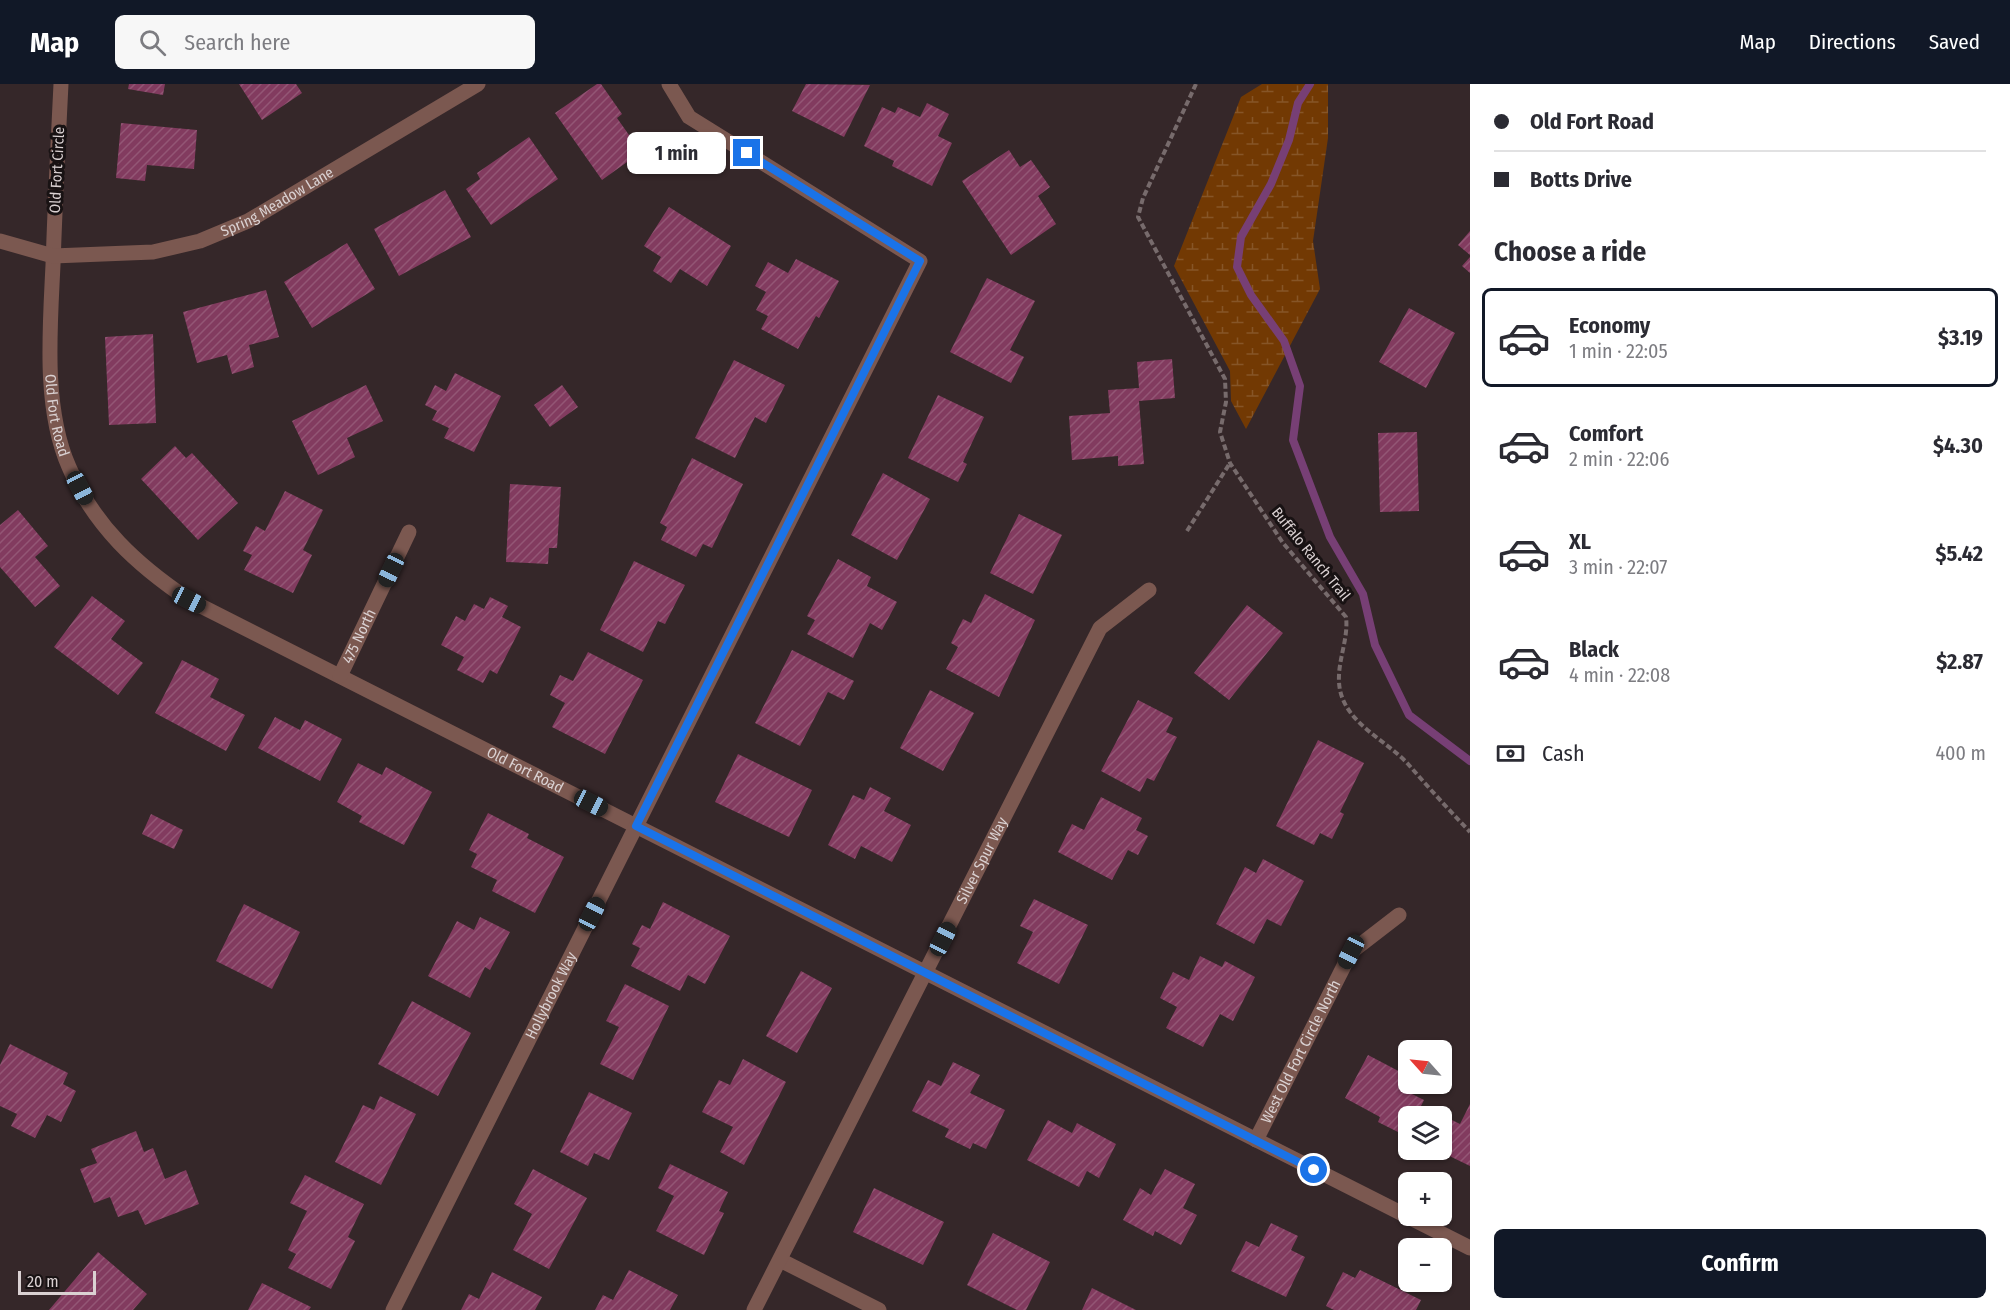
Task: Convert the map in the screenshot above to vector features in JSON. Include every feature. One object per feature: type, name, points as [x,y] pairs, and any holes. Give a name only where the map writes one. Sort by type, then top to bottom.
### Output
[{"type":"street","name":"Old Fort Circle","points":[[53,256],[61,84]]},
{"type":"street","name":"Spring Meadow Lane","points":[[0,241],[53,256],[153,252],[200,242],[248,220],[478,84]]},
{"type":"street","name":"Hollybrook Way","points":[[393,1310],[920,261],[688,117],[669,84]]},
{"type":"street","name":"Old Fort Road","points":[[53,256],[50,331],[55,424],[69,467],[90,508],[117,543],[150,574],[189,600],[1470,1248]]},
{"type":"street","name":"475 North","points":[[340,676],[409,532]]},
{"type":"street","name":"Silver Spur Way","points":[[754,1310],[1100,628],[1149,590]]},
{"type":"street","name":"West Old Fort Circle North","points":[[1256,1140],[1351,952],[1399,915]]},
{"type":"street","points":[[780,1260],[879,1310]]},
{"type":"path","name":"Buffalo Ranch Trail","points":[[1196,84],[1143,198],[1138,217],[1225,379],[1226,402],[1220,432],[1230,463],[1283,543],[1346,617],[1339,674],[1340,691],[1346,705],[1353,715],[1406,762],[1470,832]]},
{"type":"path","points":[[1187,531],[1230,463]]},
{"type":"green space","points":[[1262,84],[1328,84],[1328,138],[1313,241],[1320,289],[1246,429],[1231,401],[1230,371],[1174,266],[1241,97]]},
{"type":"building","points":[[129,84],[165,84],[163,95],[128,89]]},
{"type":"building","points":[[239,84],[296,84],[302,93],[262,120]]},
{"type":"building","points":[[597,84],[601,84],[622,114],[617,118],[641,152],[602,180],[555,113]]},
{"type":"building","points":[[806,84],[870,85],[844,137],[792,111]]},
{"type":"building","points":[[927,103],[949,114],[938,136],[952,143],[932,186],[892,166],[894,161],[864,146],[882,107],[895,113],[898,107],[920,117]]},
{"type":"building","points":[[121,123],[197,130],[194,169],[147,165],[145,181],[116,178]]},
{"type":"building","points":[[529,137],[558,179],[491,225],[466,189],[480,179],[477,173]]},
{"type":"building","points":[[1009,150],[1020,167],[1031,160],[1050,187],[1038,196],[1056,224],[1011,255],[962,181]]},
{"type":"building","points":[[445,190],[471,237],[399,276],[374,229]]},
{"type":"building","points":[[669,207],[731,246],[707,286],[680,269],[671,283],[653,271],[661,257],[644,246]]},
{"type":"building","points":[[1470,231],[1470,255],[1458,245]]},
{"type":"building","points":[[347,243],[375,289],[312,328],[284,282]]},
{"type":"building","points":[[1470,257],[1470,273],[1462,266]]},
{"type":"building","points":[[796,259],[839,281],[819,318],[816,316],[798,349],[761,329],[768,316],[756,310],[766,292],[755,286],[768,262],[788,273]]},
{"type":"building","points":[[987,278],[1035,301],[1010,350],[1024,357],[1011,383],[950,352]]},
{"type":"building","points":[[266,290],[279,337],[249,345],[254,367],[232,374],[227,355],[197,363],[183,312]]},
{"type":"building","points":[[1409,308],[1455,333],[1426,388],[1379,362]]},
{"type":"building","points":[[153,334],[156,423],[109,425],[105,337]]},
{"type":"building","points":[[1172,359],[1175,398],[1139,401],[1144,464],[1118,466],[1118,456],[1072,460],[1069,416],[1110,413],[1108,390],[1139,388],[1137,362]]},
{"type":"building","points":[[734,360],[785,385],[766,423],[755,417],[735,458],[695,438]]},
{"type":"building","points":[[455,373],[501,396],[474,452],[444,438],[449,428],[432,420],[437,411],[425,405],[435,385],[446,391]]},
{"type":"building","points":[[366,385],[383,421],[347,438],[355,457],[318,475],[292,421]]},
{"type":"building","points":[[562,385],[578,407],[550,427],[534,405]]},
{"type":"building","points":[[938,395],[984,417],[963,462],[967,464],[958,482],[908,458]]},
{"type":"building","points":[[1417,432],[1419,511],[1380,512],[1378,433]]},
{"type":"building","points":[[175,446],[186,458],[192,453],[238,503],[198,540],[141,479]]},
{"type":"building","points":[[692,458],[743,484],[712,548],[703,544],[696,557],[661,540],[667,527],[660,523]]},
{"type":"building","points":[[883,473],[930,499],[897,560],[851,535]]},
{"type":"building","points":[[510,484],[561,487],[557,548],[549,548],[548,564],[506,562]]},
{"type":"building","points":[[285,491],[323,510],[303,550],[312,555],[293,593],[244,570],[252,555],[243,551],[256,526],[265,531]]},
{"type":"building","points":[[18,510],[48,546],[35,557],[60,586],[35,607],[0,567],[0,525]]},
{"type":"building","points":[[1019,514],[1062,535],[1033,594],[990,573]]},
{"type":"building","points":[[838,559],[871,577],[867,586],[897,602],[882,630],[870,623],[853,658],[807,634],[815,620],[807,616]]},
{"type":"building","points":[[634,561],[685,585],[665,624],[658,621],[643,652],[600,630]]},
{"type":"building","points":[[985,594],[1035,620],[999,697],[946,669],[958,647],[951,643],[963,619],[971,623]]},
{"type":"building","points":[[92,596],[125,621],[111,639],[143,663],[118,695],[54,647]]},
{"type":"building","points":[[490,597],[508,606],[502,617],[521,627],[497,674],[490,670],[483,683],[457,670],[464,657],[441,645],[456,616],[465,621],[474,604],[484,609]]},
{"type":"building","points":[[1247,605],[1283,633],[1229,700],[1194,673]]},
{"type":"building","points":[[792,650],[854,681],[844,700],[828,692],[800,746],[755,723]]},
{"type":"building","points":[[588,652],[643,680],[605,754],[552,727],[565,703],[550,695],[560,675],[573,681]]},
{"type":"building","points":[[182,660],[219,679],[210,697],[245,715],[226,751],[155,713]]},
{"type":"building","points":[[930,690],[974,713],[943,771],[900,748]]},
{"type":"building","points":[[1138,700],[1173,718],[1166,732],[1177,737],[1154,781],[1147,778],[1140,792],[1101,771]]},
{"type":"building","points":[[275,717],[300,730],[305,720],[342,739],[320,781],[258,748]]},
{"type":"building","points":[[1318,740],[1364,763],[1340,812],[1344,814],[1332,839],[1320,833],[1314,845],[1276,826]]},
{"type":"building","points":[[738,754],[812,790],[789,837],[715,802]]},
{"type":"building","points":[[358,763],[382,775],[386,767],[432,792],[404,845],[359,822],[362,816],[337,802]]},
{"type":"building","points":[[870,787],[891,798],[884,811],[911,825],[892,862],[861,846],[855,859],[828,845],[853,795],[864,800]]},
{"type":"building","points":[[1101,797],[1142,818],[1136,830],[1148,836],[1138,855],[1128,850],[1112,880],[1058,852],[1072,824],[1084,830]]},
{"type":"building","points":[[488,813],[529,834],[527,838],[564,857],[535,913],[492,891],[497,880],[471,867],[477,854],[469,850]]},
{"type":"building","points":[[151,814],[183,830],[174,849],[142,834]]},
{"type":"building","points":[[1263,859],[1304,881],[1281,926],[1267,919],[1254,944],[1216,924],[1245,867],[1256,873]]},
{"type":"building","points":[[1034,899],[1088,925],[1059,984],[1017,963],[1033,932],[1020,926]]},
{"type":"building","points":[[663,902],[730,936],[705,984],[688,975],[680,991],[631,966],[640,948],[632,944],[642,925],[650,929]]},
{"type":"building","points":[[244,904],[300,932],[272,989],[216,961]]},
{"type":"building","points":[[480,917],[510,932],[490,970],[485,967],[470,998],[428,976],[457,921],[474,930]]},
{"type":"building","points":[[1200,956],[1222,967],[1225,961],[1255,977],[1233,1021],[1220,1014],[1203,1047],[1166,1028],[1177,1007],[1160,998],[1173,972],[1189,980]]},
{"type":"building","points":[[801,971],[832,988],[797,1053],[766,1036]]},
{"type":"building","points":[[625,984],[669,1006],[633,1080],[600,1064],[619,1027],[606,1021]]},
{"type":"building","points":[[412,1001],[471,1033],[438,1096],[378,1064]]},
{"type":"building","points":[[10,1044],[68,1073],[63,1084],[76,1091],[61,1122],[47,1115],[35,1138],[11,1126],[17,1114],[0,1106],[0,1065]]},
{"type":"building","points":[[1368,1055],[1398,1071],[1398,1094],[1412,1094],[1424,1100],[1421,1106],[1398,1106],[1398,1132],[1378,1122],[1380,1117],[1345,1098]]},
{"type":"building","points":[[743,1059],[786,1082],[744,1165],[720,1152],[733,1127],[702,1112],[719,1080],[730,1085]]},
{"type":"building","points":[[953,1062],[980,1075],[970,1093],[1005,1110],[986,1149],[973,1143],[970,1149],[945,1137],[949,1129],[912,1111],[928,1080],[941,1086]]},
{"type":"building","points":[[589,1092],[632,1113],[609,1160],[594,1153],[588,1166],[560,1152]]},
{"type":"building","points":[[380,1096],[416,1114],[381,1185],[335,1162],[363,1105],[374,1110]]},
{"type":"building","points":[[1470,1104],[1470,1166],[1452,1157],[1452,1120],[1460,1124]]},
{"type":"building","points":[[1048,1120],[1072,1133],[1077,1123],[1116,1144],[1099,1178],[1087,1171],[1079,1187],[1027,1160]]},
{"type":"building","points":[[136,1131],[144,1152],[153,1148],[165,1179],[186,1170],[199,1204],[145,1225],[138,1210],[118,1217],[110,1197],[94,1203],[80,1169],[97,1163],[91,1149]]},
{"type":"building","points":[[670,1164],[728,1192],[719,1211],[724,1213],[704,1255],[656,1231],[674,1196],[658,1188]]},
{"type":"building","points":[[533,1169],[587,1198],[549,1269],[513,1250],[532,1214],[514,1204]]},
{"type":"building","points":[[1165,1169],[1195,1184],[1183,1208],[1197,1215],[1181,1245],[1155,1231],[1153,1236],[1123,1220],[1140,1188],[1151,1195]]},
{"type":"building","points":[[305,1175],[364,1204],[348,1237],[355,1241],[331,1289],[288,1268],[296,1254],[288,1250],[307,1211],[290,1203]]},
{"type":"building","points":[[874,1188],[944,1222],[923,1265],[853,1232]]},
{"type":"building","points":[[1271,1223],[1298,1236],[1291,1250],[1305,1257],[1286,1297],[1231,1271],[1246,1241],[1259,1247]]},
{"type":"building","points":[[993,1233],[1050,1262],[1026,1310],[1017,1310],[967,1285]]},
{"type":"building","points":[[98,1252],[147,1294],[133,1310],[49,1310]]},
{"type":"building","points":[[629,1270],[678,1295],[670,1310],[595,1310],[603,1295],[613,1300]]},
{"type":"building","points":[[1360,1270],[1398,1289],[1398,1292],[1405,1292],[1421,1300],[1416,1310],[1334,1310],[1326,1306],[1343,1272],[1355,1278]]},
{"type":"building","points":[[492,1272],[542,1297],[535,1310],[461,1310],[469,1294],[479,1299]]},
{"type":"building","points":[[262,1283],[311,1307],[309,1310],[248,1310]]},
{"type":"building","points":[[1092,1288],[1136,1310],[1082,1310]]},
{"type":"waterway","points":[[1310,84],[1298,103],[1289,140],[1271,184],[1241,237],[1237,267],[1251,295],[1284,341],[1300,386],[1293,440],[1330,537],[1363,594],[1375,645],[1409,715],[1470,761]]},
{"type":"route","points":[[747,153],[920,261],[636,826],[1314,1170]]}]
